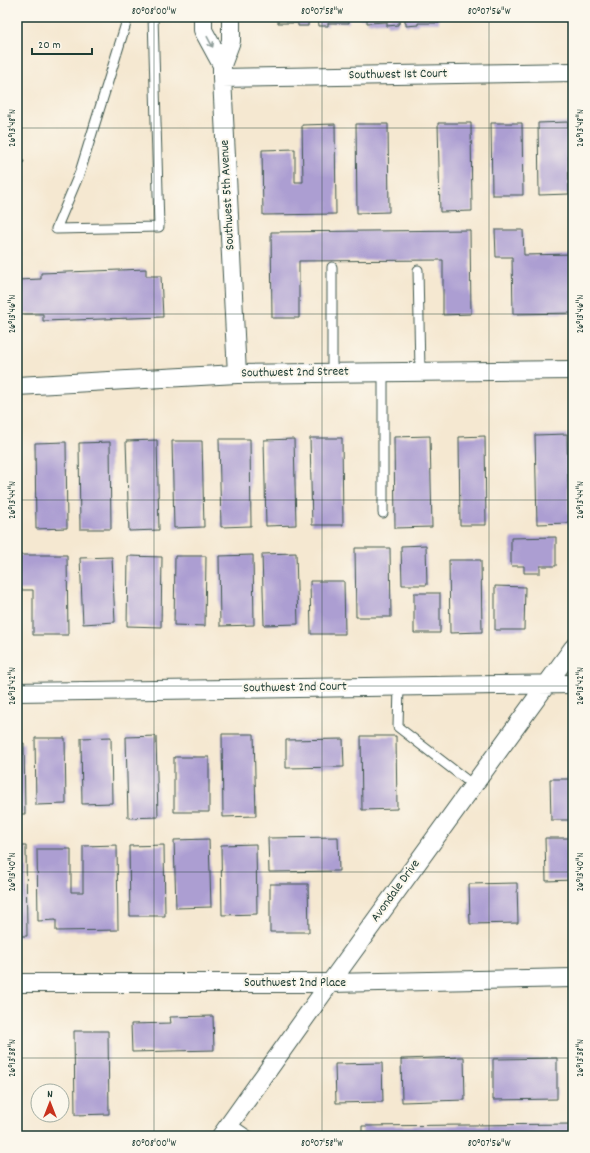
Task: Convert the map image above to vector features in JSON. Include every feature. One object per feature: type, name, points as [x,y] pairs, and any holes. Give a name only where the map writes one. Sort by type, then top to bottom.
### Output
[{"type":"street","points":[[203,17],[203,30],[222,72]]},
{"type":"street","name":"Southwest 5th Avenue","points":[[231,17],[231,41],[222,72],[237,374]]},
{"type":"street","points":[[231,41],[240,17]]},
{"type":"street","name":"Southwest 1st Court","points":[[222,72],[573,72]]},
{"type":"street","name":"Southwest 2nd Street","points":[[17,386],[237,374],[573,370]]},
{"type":"street","name":"Avondale Drive","points":[[226,1130],[330,983],[573,648]]},
{"type":"street","name":"Southwest 2nd Court","points":[[17,692],[573,684]]},
{"type":"street","name":"Southwest 2nd Place","points":[[17,983],[330,983],[573,978]]},
{"type":"lane","points":[[128,17],[80,172],[56,229],[159,227],[153,17]]},
{"type":"lane","points":[[332,267],[332,373]]},
{"type":"lane","points":[[418,270],[420,371]]},
{"type":"lane","points":[[383,372],[383,513]]},
{"type":"lane","points":[[398,686],[398,727],[473,785]]},
{"type":"lane","points":[[226,1130],[249,1136]]},
{"type":"building","points":[[268,17],[309,17],[309,23],[308,26],[298,26],[298,23],[278,23],[278,19],[268,19]]},
{"type":"building","points":[[318,17],[400,17],[400,23],[398,23],[398,25],[387,26],[387,22],[367,23],[367,19],[349,19],[349,23],[328,23],[328,26],[319,26]]},
{"type":"building","points":[[405,17],[439,17],[439,23],[418,23],[418,25],[406,26]]},
{"type":"building","points":[[568,122],[569,194],[539,195],[538,123]]},
{"type":"building","points":[[438,123],[471,123],[472,211],[440,212]]},
{"type":"building","points":[[491,123],[522,123],[523,195],[492,195]]},
{"type":"building","points":[[335,124],[336,214],[263,215],[262,150],[295,149],[295,182],[303,182],[302,125]]},
{"type":"building","points":[[356,124],[388,124],[389,212],[357,213]]},
{"type":"building","points":[[17,158],[24,161],[17,180]]},
{"type":"building","points":[[470,230],[471,314],[443,315],[443,260],[299,261],[299,318],[272,318],[271,232]]},
{"type":"building","points":[[495,230],[523,230],[524,255],[573,254],[573,313],[513,314],[512,257],[496,257]]},
{"type":"building","points":[[146,269],[146,276],[161,276],[163,317],[43,321],[43,314],[17,314],[17,280],[41,279],[41,273]]},
{"type":"building","points":[[567,434],[569,523],[537,524],[535,435]]},
{"type":"building","points":[[430,436],[432,527],[395,528],[394,437]]},
{"type":"building","points":[[485,436],[486,525],[460,525],[459,437]]},
{"type":"building","points":[[310,438],[342,438],[343,525],[312,525]]},
{"type":"building","points":[[219,439],[250,439],[251,526],[221,527]]},
{"type":"building","points":[[294,439],[296,525],[266,526],[264,440]]},
{"type":"building","points":[[157,440],[159,530],[129,531],[126,441]]},
{"type":"building","points":[[172,441],[202,441],[204,527],[174,528]]},
{"type":"building","points":[[66,442],[67,528],[36,529],[35,443]]},
{"type":"building","points":[[110,442],[111,529],[80,529],[79,443]]},
{"type":"building","points":[[556,537],[556,566],[540,566],[540,573],[524,573],[524,566],[511,566],[511,538]]},
{"type":"building","points":[[426,545],[427,585],[402,585],[401,546]]},
{"type":"building","points":[[355,548],[390,548],[391,617],[356,617]]},
{"type":"building","points":[[296,553],[298,624],[264,625],[262,554]]},
{"type":"building","points":[[17,555],[67,555],[68,635],[33,635],[33,590],[17,590]]},
{"type":"building","points":[[253,555],[254,625],[220,626],[219,556]]},
{"type":"building","points":[[128,556],[162,557],[161,627],[127,626]]},
{"type":"building","points":[[175,556],[206,556],[205,626],[174,625]]},
{"type":"building","points":[[112,557],[115,622],[83,624],[80,558]]},
{"type":"building","points":[[449,560],[481,560],[482,632],[450,633]]},
{"type":"building","points":[[310,581],[344,581],[345,634],[311,634]]},
{"type":"building","points":[[495,586],[525,587],[524,630],[495,630]]},
{"type":"building","points":[[414,593],[440,593],[440,633],[414,633]]},
{"type":"building","points":[[222,734],[254,734],[256,816],[223,817]]},
{"type":"building","points":[[156,736],[158,817],[128,818],[126,737]]},
{"type":"building","points":[[361,736],[396,736],[397,809],[362,810]]},
{"type":"building","points":[[111,737],[112,803],[82,804],[81,738]]},
{"type":"building","points":[[35,738],[65,738],[66,804],[36,805]]},
{"type":"building","points":[[343,739],[344,767],[286,768],[286,740]]},
{"type":"building","points":[[24,743],[25,814],[17,814],[17,744]]},
{"type":"building","points":[[174,757],[209,757],[209,812],[174,812]]},
{"type":"building","points":[[550,779],[573,779],[573,820],[551,820]]},
{"type":"building","points":[[338,837],[339,871],[269,872],[268,838]]},
{"type":"building","points":[[545,838],[573,838],[573,880],[546,881]]},
{"type":"building","points":[[209,839],[211,907],[176,908],[174,840]]},
{"type":"building","points":[[256,844],[257,914],[222,915],[221,845]]},
{"type":"building","points":[[117,845],[118,930],[56,931],[56,920],[38,921],[37,849],[71,849],[71,892],[83,892],[83,846]]},
{"type":"building","points":[[164,845],[165,916],[130,916],[129,846]]},
{"type":"building","points":[[17,846],[26,846],[27,936],[17,936]]},
{"type":"building","points":[[517,883],[518,923],[470,924],[469,884]]},
{"type":"building","points":[[270,884],[308,884],[309,932],[270,932]]},
{"type":"building","points":[[213,1016],[214,1050],[132,1052],[131,1024],[171,1023],[170,1017]]},
{"type":"building","points":[[74,1031],[108,1031],[109,1114],[75,1115]]},
{"type":"building","points":[[464,1057],[465,1100],[402,1102],[401,1059]]},
{"type":"building","points":[[557,1058],[557,1099],[493,1100],[493,1059]]},
{"type":"building","points":[[382,1063],[383,1102],[336,1103],[335,1064]]},
{"type":"building","points":[[573,1124],[573,1136],[362,1136],[362,1126]]}]
